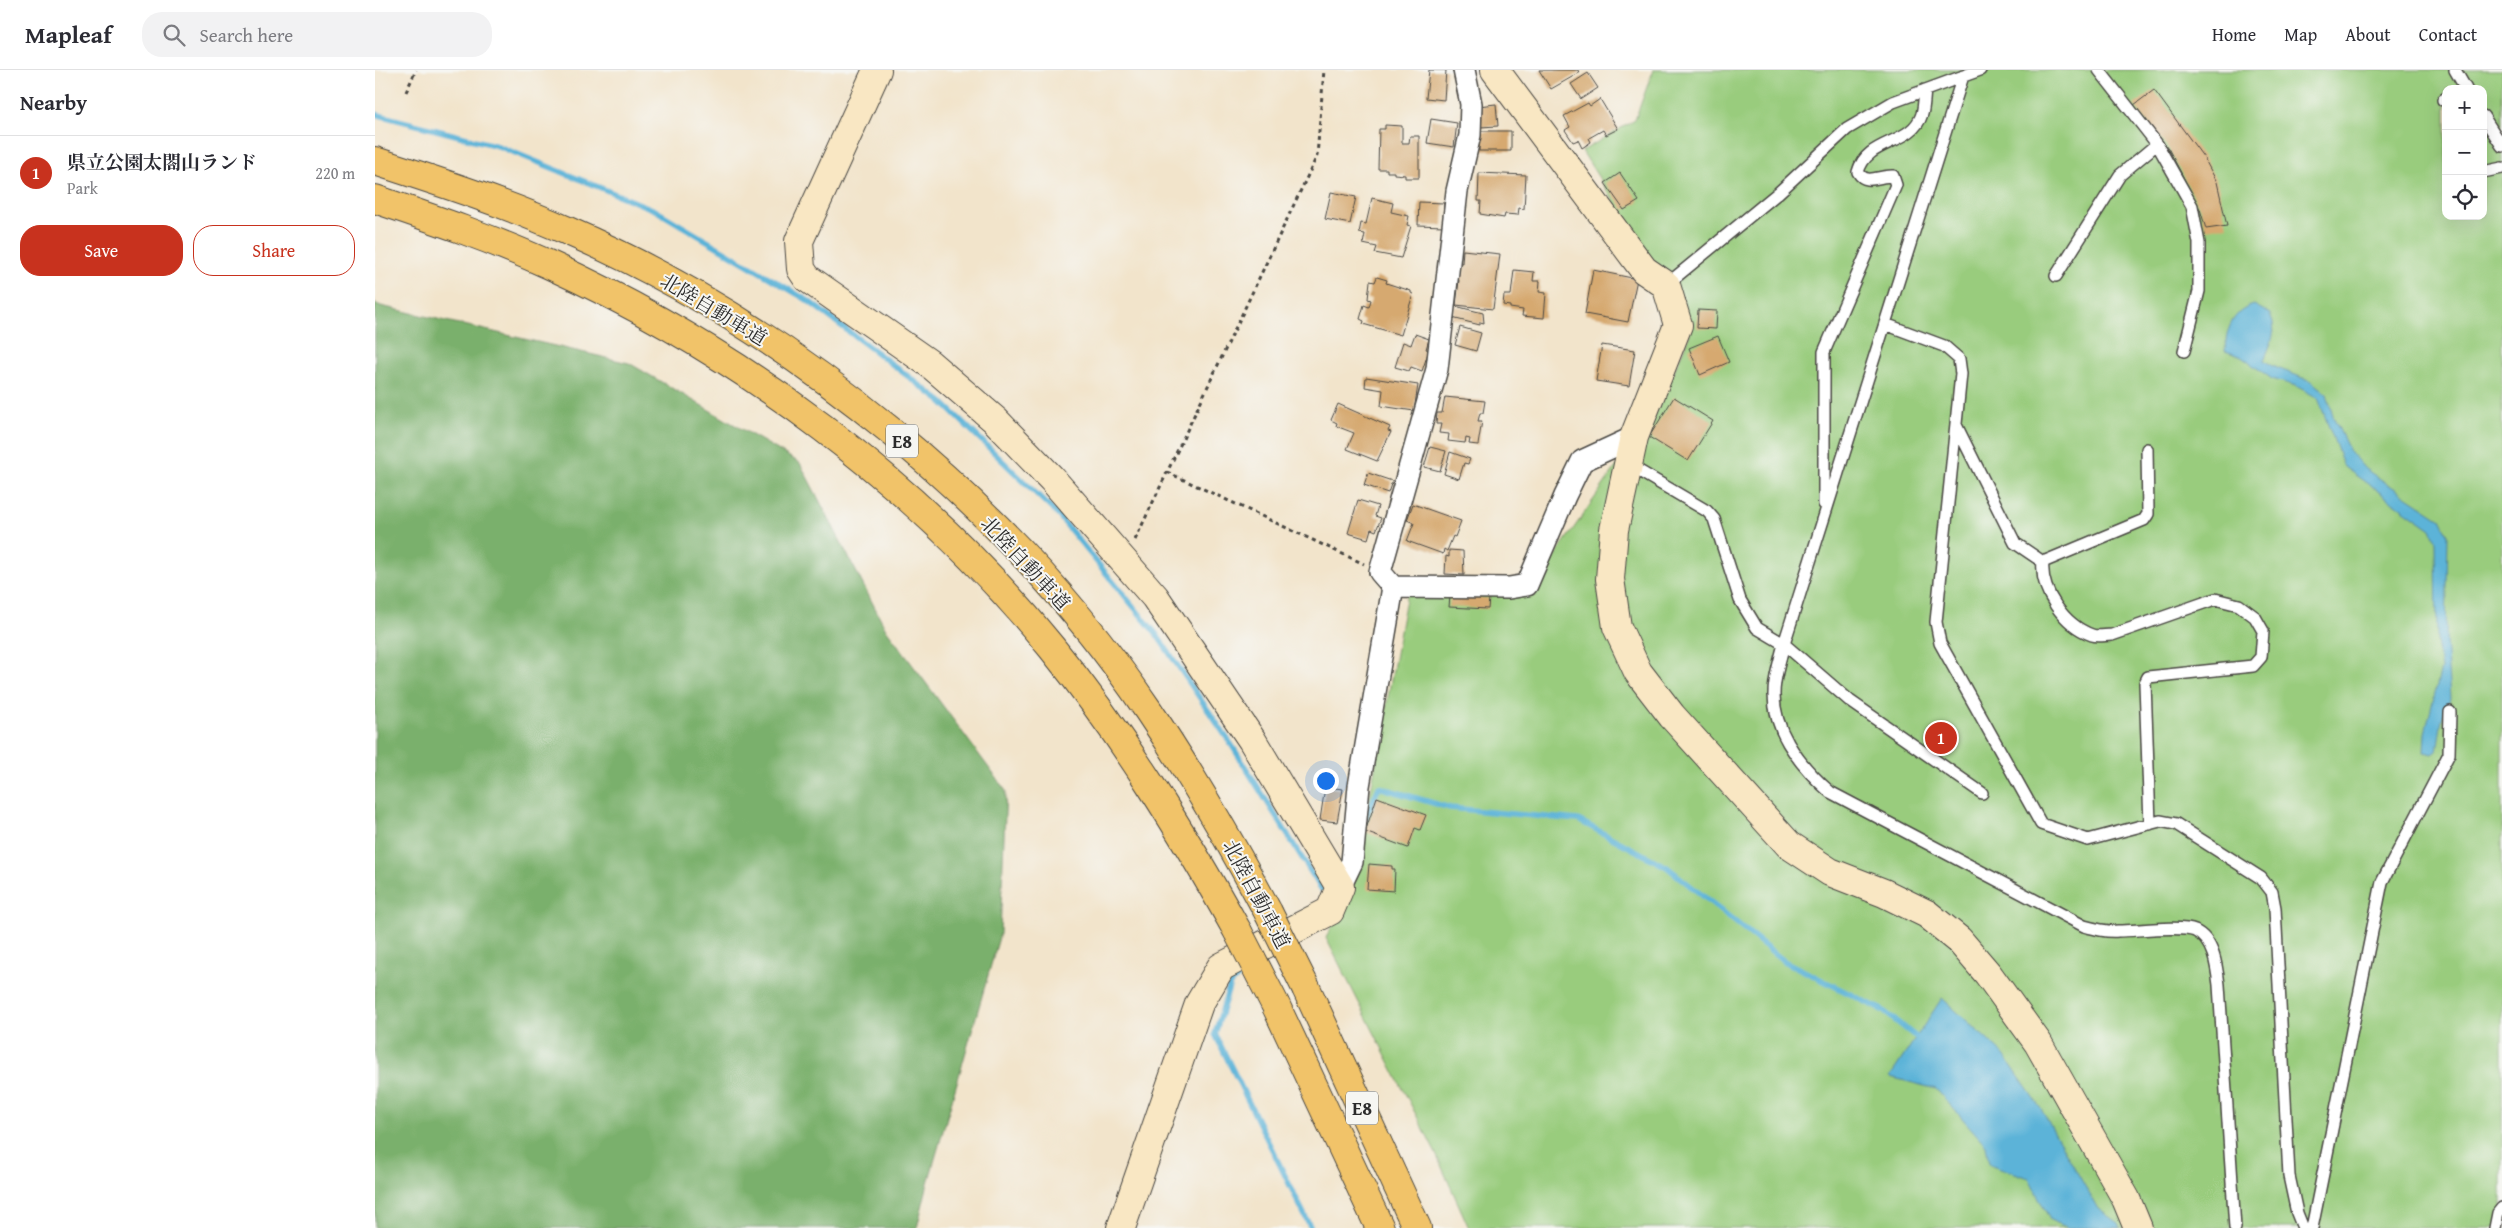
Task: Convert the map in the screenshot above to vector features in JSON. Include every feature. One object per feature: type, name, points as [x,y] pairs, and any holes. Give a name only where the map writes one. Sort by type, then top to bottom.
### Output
[{"type":"highway","name":"北陸自動車道","points":[[375,161],[480,196],[568,231],[646,268],[722,310],[800,362],[876,418],[951,484],[1022,554],[1087,629],[1147,707],[1195,782],[1269,912],[1417,1228]]},
{"type":"highway","name":"北陸自動車道","points":[[375,199],[463,229],[531,257],[627,302],[704,346],[854,451],[926,515],[993,580],[1052,648],[1105,717],[1153,787],[1197,859],[1238,932],[1276,1006],[1380,1228]]},
{"type":"street","points":[[877,70],[799,241],[801,269],[807,278],[930,364],[995,420],[1053,479],[1155,597],[1252,740],[1340,887]]},
{"type":"street","points":[[1121,1228],[1199,1004],[1221,967],[1330,911],[1352,862],[1359,786],[1387,579],[1437,369],[1457,191],[1470,135],[1471,104],[1464,70]]},
{"type":"street","points":[[1495,70],[1644,270],[1666,285],[1678,325],[1634,437],[1613,530],[1610,579],[1617,627],[1638,672],[1672,716],[1789,844],[1830,872],[1884,893],[1927,914],[1959,940],[1988,974],[2038,1043],[2126,1199],[2139,1228]]},
{"type":"street","points":[[1387,579],[1509,588],[1527,585],[1582,461],[1634,437]]},
{"type":"lane","points":[[1666,285],[1778,193],[1847,129],[1893,102],[1980,70]]},
{"type":"lane","points":[[2099,70],[2157,144],[2192,206],[2199,243],[2199,291],[2183,350]]},
{"type":"lane","points":[[2455,70],[2461,85]]},
{"type":"lane","points":[[1963,76],[1784,644],[1775,682],[1774,703],[1787,742],[1796,757],[1810,774],[1830,792],[2084,926],[2115,932],[2177,930],[2195,932],[2209,944],[2216,962],[2219,985],[2235,1228]]},
{"type":"lane","points":[[1825,515],[1823,352],[1896,185],[1893,176],[1869,180],[1862,177],[1858,172],[1866,155],[1911,131],[1922,113],[1925,90]]},
{"type":"lane","points":[[2487,122],[2502,146]]},
{"type":"lane","points":[[2057,276],[2119,174],[2157,144]]},
{"type":"lane","points":[[2487,171],[2502,168]]},
{"type":"lane","points":[[1885,324],[1944,346],[1959,359],[1961,374],[1936,622],[1940,644],[2041,824],[2088,840],[2160,821],[2176,824],[2261,878],[2272,892],[2275,908],[2289,1176],[2297,1213],[2303,1228]]},
{"type":"lane","points":[[1956,425],[2015,543],[2043,562]]},
{"type":"lane","points":[[2043,562],[2144,520],[2148,514],[2147,449]]},
{"type":"lane","points":[[1629,465],[1714,518],[1740,600],[1757,628],[1784,644],[1850,701],[1983,793]]},
{"type":"lane","points":[[2043,562],[2042,570],[2054,605],[2075,627],[2094,635],[2111,635],[2215,599],[2239,605],[2255,618],[2263,631],[2261,657],[2253,666],[2148,677],[2145,683],[2150,824]]},
{"type":"lane","points":[[2312,1228],[2382,882],[2449,754],[2450,712]]},
{"type":"lane","points":[[2495,1228],[2498,1213],[2502,1208]]},
{"type":"path","points":[[407,92],[416,70]]},
{"type":"path","points":[[1125,563],[1317,156],[1324,70]]},
{"type":"path","points":[[1167,472],[1387,579]]},
{"type":"green space","points":[[1653,70],[2502,70],[2502,1228],[1469,1228],[1436,1154],[1326,938],[1354,883],[1407,593],[1529,593],[1623,457],[1641,447],[1690,334],[1666,285],[1582,151],[1635,120]]},
{"type":"green space","points":[[375,303],[381,306],[629,363],[800,463],[886,629],[1006,791],[1000,934],[928,1183],[917,1228],[375,1228]]},
{"type":"water","points":[[2254,305],[2270,314],[2272,320],[2273,337],[2264,360],[2272,366],[2311,381],[2327,394],[2334,419],[2350,452],[2365,469],[2441,519],[2448,534],[2446,639],[2450,699],[2442,719],[2437,751],[2433,754],[2424,752],[2425,733],[2441,669],[2437,641],[2436,541],[2431,529],[2344,467],[2318,398],[2296,386],[2272,379],[2240,356],[2225,351],[2229,329],[2235,317],[2246,308]]},
{"type":"water","points":[[1942,998],[2004,1055],[2041,1109],[2098,1209],[2118,1223],[2120,1228],[2069,1228],[2050,1220],[2029,1178],[1989,1164],[1986,1145],[1936,1089],[1890,1077]]},
{"type":"building","points":[[1429,70],[1446,70],[1444,100],[1426,98]]},
{"type":"building","points":[[1539,70],[1578,70],[1579,73],[1551,89]]},
{"type":"building","points":[[1588,73],[1598,88],[1581,99],[1571,84]]},
{"type":"building","points":[[2154,90],[2204,158],[2217,182],[2227,226],[2206,229],[2200,209],[2168,148],[2134,105]]},
{"type":"building","points":[[1600,99],[1618,129],[1606,135],[1603,130],[1589,138],[1591,142],[1582,148],[1578,140],[1573,142],[1565,130],[1570,127],[1564,116],[1588,103],[1590,106]]},
{"type":"building","points":[[1496,104],[1498,126],[1480,127],[1478,106]]},
{"type":"building","points":[[1431,119],[1457,123],[1454,147],[1427,143]]},
{"type":"building","points":[[1385,125],[1402,126],[1402,143],[1409,143],[1410,136],[1419,136],[1419,178],[1405,178],[1405,175],[1387,172],[1387,169],[1378,169],[1379,129],[1385,129]]},
{"type":"building","points":[[1479,131],[1511,131],[1511,151],[1479,151]]},
{"type":"building","points":[[1479,173],[1526,175],[1524,209],[1519,208],[1518,215],[1505,214],[1504,218],[1480,214],[1481,201],[1478,201]]},
{"type":"building","points":[[1620,173],[1639,201],[1624,210],[1605,183]]},
{"type":"building","points":[[1331,192],[1356,197],[1350,224],[1325,219]]},
{"type":"building","points":[[1372,198],[1393,203],[1391,212],[1409,216],[1407,225],[1411,226],[1401,258],[1375,253],[1377,247],[1363,244],[1365,234],[1359,233],[1361,223],[1366,224]]},
{"type":"building","points":[[1419,202],[1444,203],[1443,226],[1418,225]]},
{"type":"building","points":[[1463,250],[1500,254],[1493,309],[1456,305],[1459,280],[1455,280],[1457,262],[1462,263]]},
{"type":"building","points":[[1514,270],[1534,272],[1533,281],[1540,281],[1539,292],[1546,293],[1544,318],[1522,316],[1523,310],[1503,305],[1504,295],[1511,295]]},
{"type":"building","points":[[1593,270],[1637,279],[1628,322],[1585,314]]},
{"type":"building","points":[[1377,277],[1387,280],[1386,283],[1411,291],[1413,294],[1401,335],[1363,324],[1364,321],[1360,319],[1364,305],[1369,307],[1371,300],[1368,299],[1370,281],[1375,282]]},
{"type":"building","points":[[1455,306],[1483,313],[1484,323],[1480,322],[1480,325],[1452,318]]},
{"type":"building","points":[[1698,310],[1717,311],[1716,329],[1697,328]]},
{"type":"building","points":[[1460,327],[1481,333],[1476,351],[1455,345]]},
{"type":"building","points":[[1415,334],[1429,339],[1426,349],[1429,350],[1422,371],[1411,367],[1409,371],[1395,367],[1403,342],[1411,345]]},
{"type":"building","points":[[1718,336],[1729,362],[1700,375],[1689,348]]},
{"type":"building","points":[[1602,345],[1635,350],[1629,386],[1596,381]]},
{"type":"building","points":[[1366,377],[1418,385],[1414,411],[1381,406],[1383,390],[1365,387]]},
{"type":"building","points":[[1445,397],[1485,401],[1483,413],[1480,413],[1478,421],[1482,421],[1478,445],[1469,444],[1470,439],[1466,438],[1465,443],[1448,441],[1449,434],[1439,433],[1441,424],[1436,424],[1437,413],[1442,413]]},
{"type":"building","points":[[1674,397],[1713,421],[1688,461],[1649,437]]},
{"type":"building","points":[[1338,404],[1390,427],[1388,431],[1391,432],[1377,461],[1347,449],[1354,433],[1336,426],[1337,423],[1331,420]]},
{"type":"building","points":[[1430,447],[1446,451],[1440,471],[1424,467]]},
{"type":"building","points":[[1450,452],[1470,459],[1468,464],[1464,463],[1459,479],[1444,474]]},
{"type":"building","points":[[1368,473],[1392,481],[1388,493],[1364,485]]},
{"type":"building","points":[[1358,500],[1378,506],[1375,516],[1381,518],[1376,531],[1371,529],[1368,539],[1348,533]]},
{"type":"building","points":[[1413,504],[1461,521],[1455,537],[1453,536],[1447,551],[1444,549],[1443,554],[1407,541],[1414,523],[1407,520]]},
{"type":"building","points":[[1449,550],[1463,551],[1464,575],[1445,574],[1446,556],[1449,557]]},
{"type":"building","points":[[1450,596],[1489,598],[1488,609],[1449,607]]},
{"type":"building","points":[[1325,787],[1343,789],[1337,822],[1320,820]]},
{"type":"building","points":[[1377,797],[1426,815],[1420,830],[1415,828],[1408,848],[1365,832]]},
{"type":"building","points":[[1369,864],[1392,866],[1392,869],[1395,869],[1394,891],[1367,889]]},
{"type":"waterway","points":[[375,114],[498,146],[655,210],[807,300],[942,402],[1058,515],[1157,635],[1231,744],[1327,898]]},
{"type":"waterway","points":[[1364,821],[1379,787],[1450,808],[1578,820],[1667,867],[1784,961],[1882,1010],[1916,1037]]},
{"type":"waterway","points":[[1249,968],[1230,984],[1215,1034],[1311,1228]]},
{"type":"place","name":"県立公園太閤山ランド","points":[[1941,738]]}]
